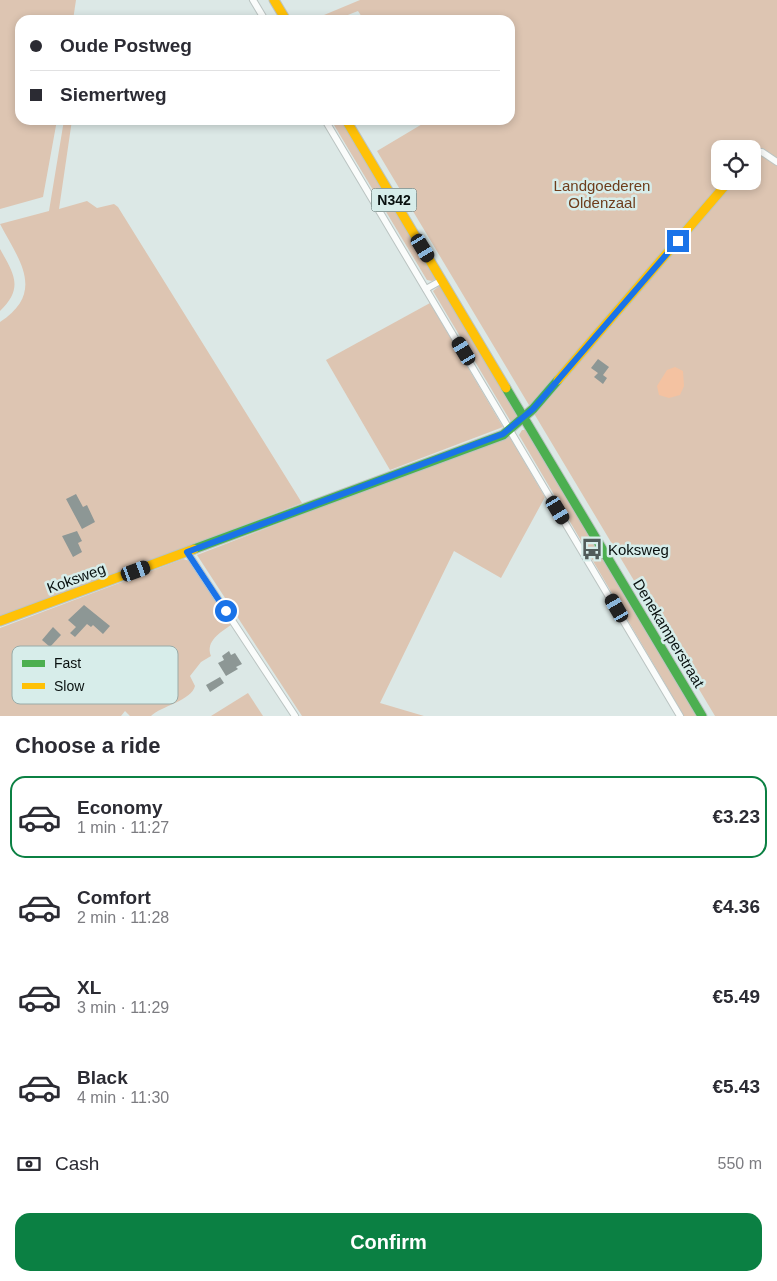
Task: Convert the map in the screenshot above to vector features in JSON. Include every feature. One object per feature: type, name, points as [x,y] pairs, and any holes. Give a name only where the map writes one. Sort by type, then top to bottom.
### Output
[{"type":"street","points":[[253,0],[262,15]]},
{"type":"street","points":[[274,0],[283,15]]},
{"type":"street","points":[[328,125],[680,716]]},
{"type":"street","name":"Denekamperstraat","points":[[349,125],[702,716]]},
{"type":"street","points":[[761,152],[777,162]]},
{"type":"street","name":"Koksweg","points":[[0,622],[498,437],[524,419],[576,361],[720,190]]},
{"type":"street","points":[[426,289],[442,280]]},
{"type":"street","points":[[187,552],[295,716]]},
{"type":"green space","points":[[0,0],[76,0],[74,15],[15,15],[15,125],[56,125],[43,197],[0,209]]},
{"type":"green space","name":"Landgoederen Oldenzaal","points":[[360,0],[777,0],[777,716],[715,716],[377,151],[421,125],[515,125],[515,15],[361,15],[358,11],[348,15],[324,15]]},
{"type":"green space","points":[[63,125],[71,125],[59,209],[87,201],[97,208],[114,204],[118,207],[302,503],[0,618],[0,322],[14,311],[22,299],[25,287],[20,263],[0,224],[49,211]]},
{"type":"green space","points":[[334,125],[344,125],[435,279],[432,281],[427,280]]},
{"type":"green space","points":[[0,249],[12,274],[14,288],[12,295],[0,311]]},
{"type":"green space","points":[[441,286],[518,417],[515,422],[511,422],[433,291]]},
{"type":"green space","points":[[430,303],[503,427],[390,470],[326,360]]},
{"type":"green space","points":[[522,430],[526,430],[698,716],[684,716],[519,435]]},
{"type":"green space","points":[[509,436],[545,497],[501,578],[454,551],[380,703],[424,716],[302,716],[197,555]]},
{"type":"green space","points":[[183,559],[190,561],[231,625],[212,641],[210,646],[211,656],[201,662],[190,676],[195,686],[188,696],[178,701],[178,646],[12,646],[12,704],[172,704],[151,716],[130,716],[125,711],[121,716],[0,716],[0,628]]},
{"type":"green space","points":[[248,693],[263,716],[211,716]]},
{"type":"shaded area","points":[[675,367],[683,371],[684,386],[680,395],[669,398],[659,395],[657,386],[667,370]]},
{"type":"building","points":[[598,359],[609,367],[603,375],[607,378],[603,384],[594,377],[598,373],[591,368]]},
{"type":"building","points":[[76,494],[83,507],[87,505],[95,522],[82,529],[66,499]]},
{"type":"building","points":[[77,531],[82,541],[78,543],[82,552],[73,557],[62,536]]},
{"type":"building","points":[[84,605],[110,626],[103,634],[93,625],[91,627],[87,624],[75,637],[70,633],[76,627],[68,620]]},
{"type":"building","points":[[53,627],[61,635],[51,646],[42,640]]},
{"type":"building","points":[[229,651],[231,655],[235,653],[242,664],[236,667],[238,669],[226,676],[218,663],[224,660],[222,656]]},
{"type":"building","points":[[220,677],[224,683],[210,692],[206,685]]},
{"type":"traffic: fast","points":[[194,549],[503,435],[533,409],[558,380]]},
{"type":"traffic: fast","points":[[506,388],[702,716]]},
{"type":"traffic: slow","points":[[274,0],[283,15]]},
{"type":"traffic: slow","points":[[349,125],[506,388]]},
{"type":"traffic: slow","points":[[558,380],[721,190]]},
{"type":"traffic: slow","points":[[0,621],[194,549]]},
{"type":"place","name":"Koksweg","points":[[592,549]]},
{"type":"route","points":[[226,611],[187,552],[503,434],[524,419],[678,241]]}]
